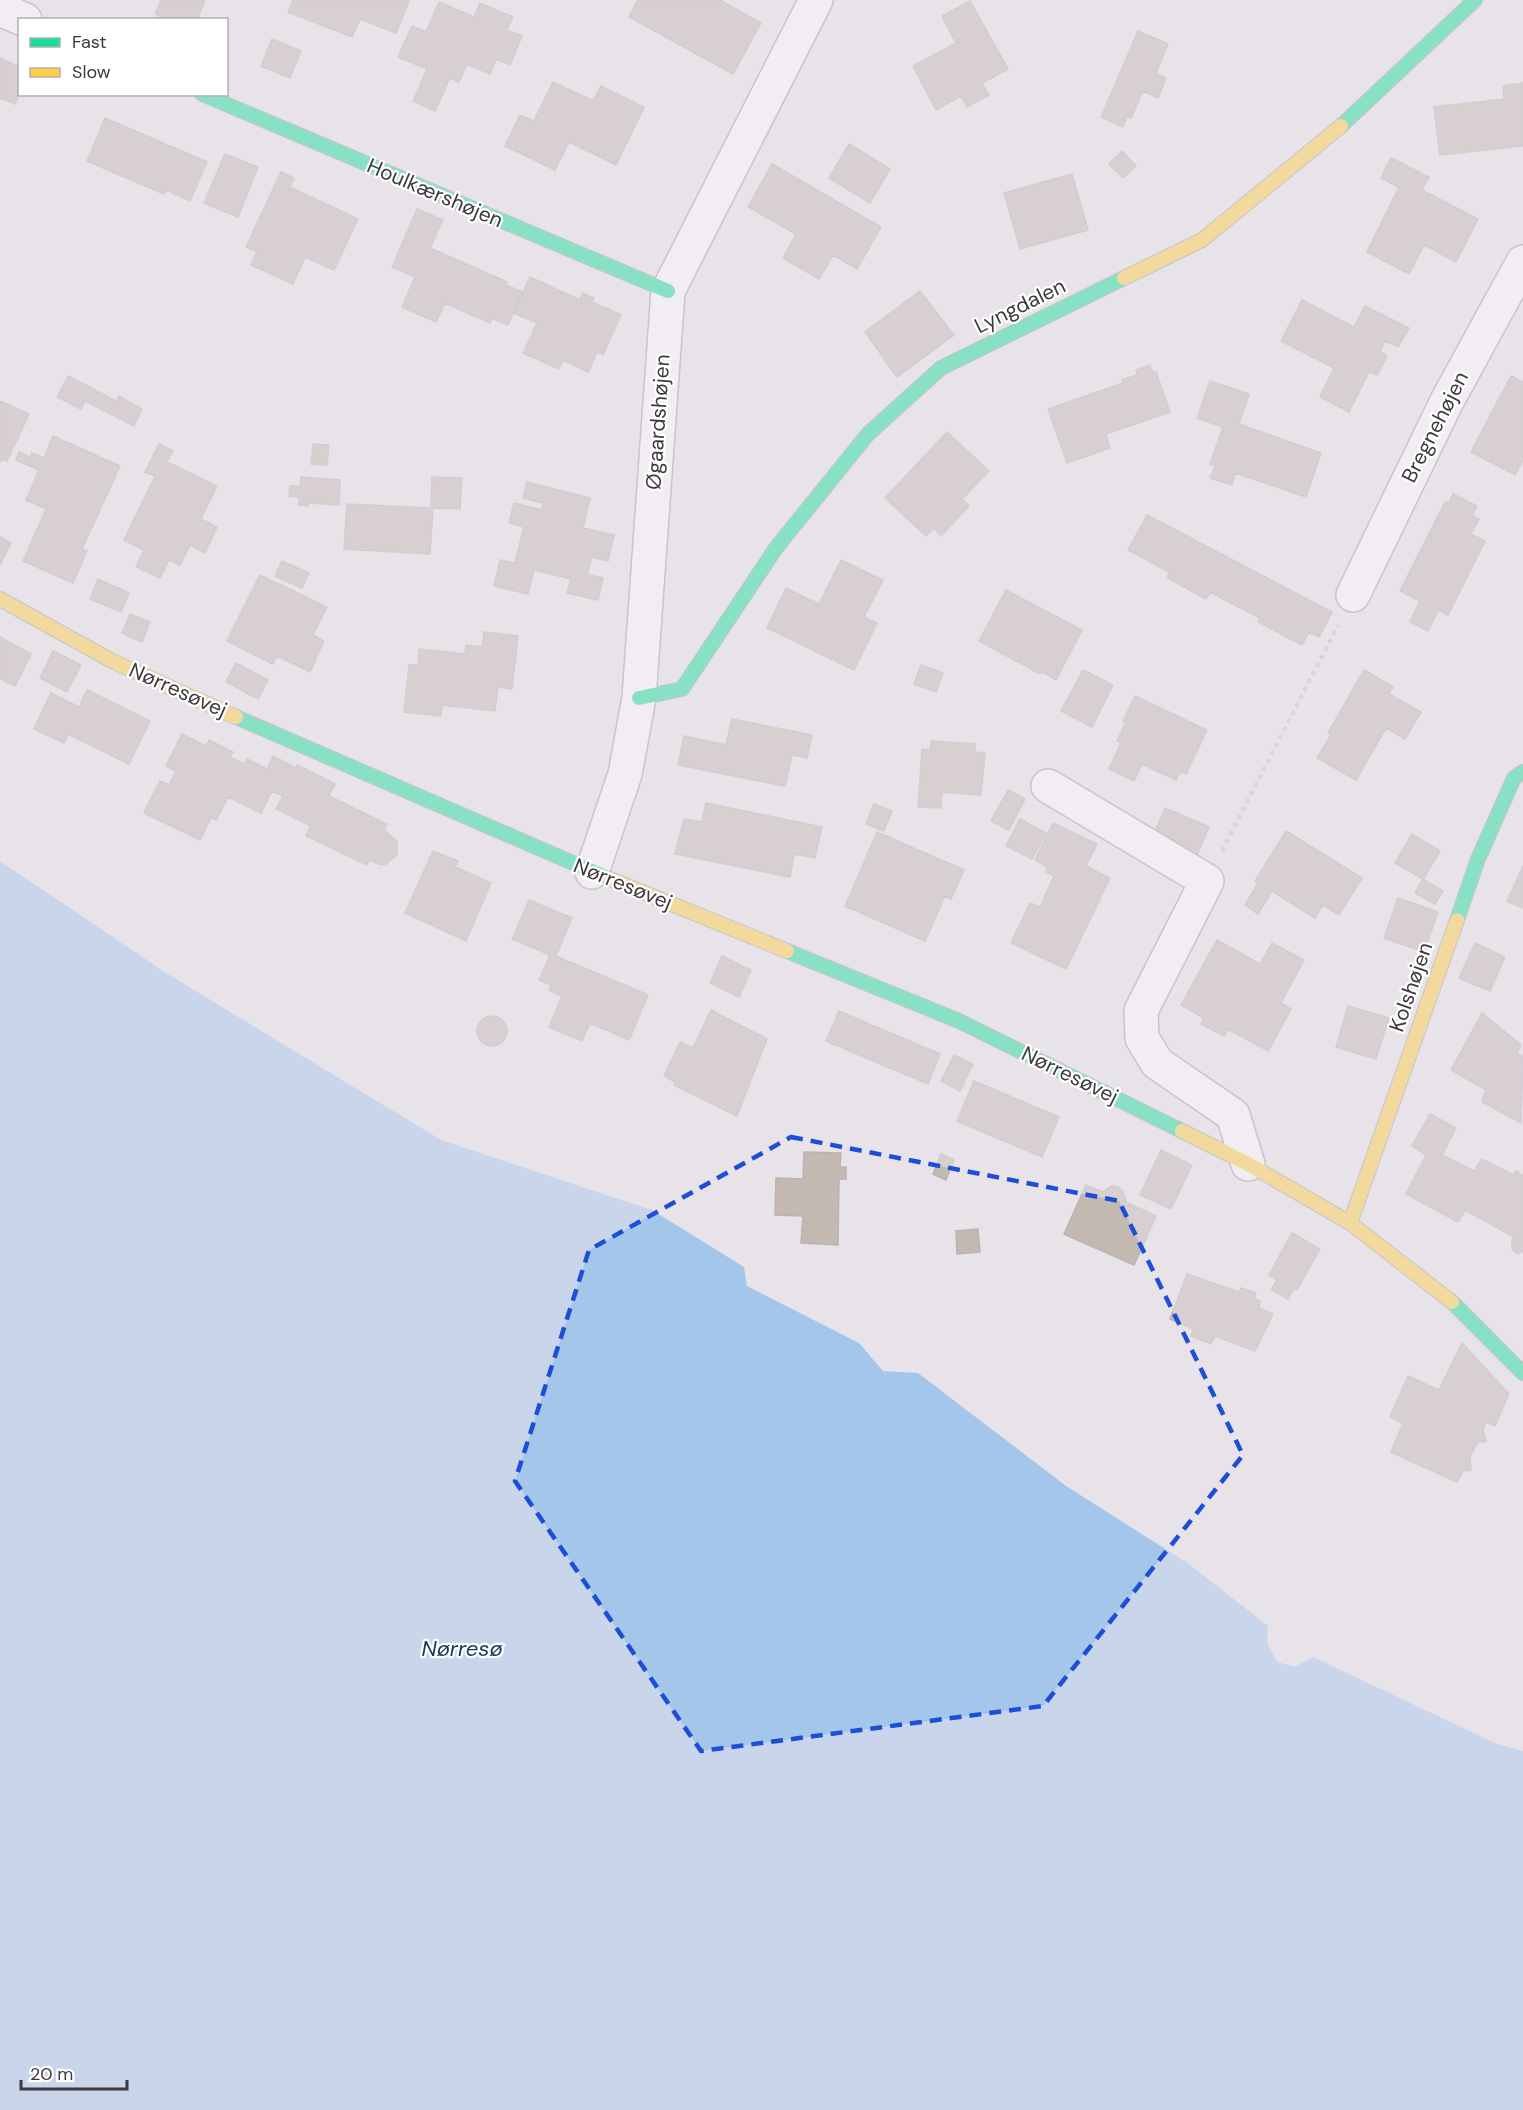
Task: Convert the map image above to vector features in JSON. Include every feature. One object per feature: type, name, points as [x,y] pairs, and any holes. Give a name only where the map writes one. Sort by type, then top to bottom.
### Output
[{"type":"street","name":"Øgaardshøjen","points":[[592,872],[625,774],[639,698],[668,291],[816,0]]},
{"type":"street","name":"Lyngdalen","points":[[639,698],[682,689],[776,548],[868,434],[941,368],[1202,240],[1334,133],[1475,0]]},
{"type":"street","points":[[0,9],[20,18]]},
{"type":"street","name":"Houlkærshøjen","points":[[207,96],[668,291]]},
{"type":"street","name":"Bregnehøjen","points":[[1353,595],[1447,401],[1523,262]]},
{"type":"street","name":"Nørresøvej","points":[[0,599],[112,661],[303,747],[592,872],[959,1021],[1248,1164],[1350,1223],[1456,1305],[1523,1373]]},
{"type":"street","name":"Kolshøjen","points":[[1350,1223],[1478,859],[1514,778],[1523,772]]},
{"type":"street","points":[[1048,786],[1207,880],[1141,1011],[1142,1038],[1156,1063],[1233,1115],[1248,1164]]},
{"type":"path","points":[[1207,880],[1353,595]]},
{"type":"highlighted area","points":[[791,1137],[1119,1201],[1243,1455],[1043,1706],[701,1751],[515,1481],[589,1250]]},
{"type":"water","name":"Nørresø","points":[[0,861],[166,973],[441,1140],[652,1210],[744,1267],[747,1286],[859,1343],[883,1371],[918,1373],[1066,1486],[1189,1564],[1268,1626],[1267,1643],[1277,1662],[1295,1667],[1313,1657],[1497,1744],[1523,1751],[1523,2110],[0,2110]]},
{"type":"building","points":[[161,0],[205,0],[198,18],[163,18],[155,14]]},
{"type":"building","points":[[293,0],[409,1],[396,33],[360,19],[352,37],[288,12]]},
{"type":"building","points":[[638,0],[720,0],[761,23],[733,74],[629,17]]},
{"type":"building","points":[[970,1],[1008,69],[982,83],[989,95],[967,107],[961,96],[936,110],[913,66],[956,43],[942,16]]},
{"type":"building","points":[[439,2],[474,17],[480,3],[513,17],[507,30],[522,36],[510,65],[496,59],[490,74],[467,64],[459,82],[450,78],[435,111],[413,101],[427,69],[398,57],[412,26],[426,32]]},
{"type":"building","points":[[1138,31],[1168,44],[1156,73],[1166,78],[1158,98],[1143,91],[1131,118],[1127,116],[1123,127],[1101,117]]},
{"type":"building","points":[[272,39],[301,51],[290,78],[261,66]]},
{"type":"building","points":[[0,58],[18,66],[19,96],[15,104],[0,98]]},
{"type":"building","points":[[553,82],[593,101],[601,86],[644,107],[616,165],[569,142],[555,170],[505,146],[520,115],[534,121]]},
{"type":"building","points":[[1523,83],[1523,146],[1440,155],[1434,107],[1504,99],[1503,86]]},
{"type":"building","points":[[105,118],[207,162],[190,201],[166,190],[164,194],[87,161]]},
{"type":"building","points":[[849,144],[890,169],[870,203],[829,178]]},
{"type":"building","points":[[1122,151],[1136,166],[1123,178],[1109,164]]},
{"type":"building","points":[[225,154],[258,167],[238,217],[204,203]]},
{"type":"building","points":[[1391,158],[1429,177],[1422,190],[1478,219],[1456,262],[1424,245],[1409,274],[1367,252],[1399,187],[1381,178]]},
{"type":"building","points":[[772,164],[881,227],[857,269],[833,255],[819,279],[783,258],[796,234],[748,207]]},
{"type":"building","points":[[281,172],[294,178],[290,187],[358,219],[334,270],[305,257],[293,284],[251,265],[257,252],[246,247]]},
{"type":"building","points":[[1072,174],[1088,230],[1020,249],[1004,193]]},
{"type":"building","points":[[417,209],[443,220],[430,248],[507,282],[506,285],[522,292],[508,325],[492,318],[490,323],[445,303],[436,322],[402,307],[415,277],[392,267]]},
{"type":"building","points":[[530,277],[580,300],[583,293],[594,298],[592,302],[621,315],[603,355],[597,352],[588,372],[563,360],[559,369],[523,353],[537,323],[514,313]]},
{"type":"building","points":[[920,291],[954,335],[897,377],[865,332]]},
{"type":"building","points":[[1302,300],[1354,327],[1365,306],[1409,328],[1398,347],[1385,341],[1380,352],[1387,356],[1377,375],[1369,372],[1349,412],[1320,397],[1334,368],[1281,341]]},
{"type":"building","points":[[1150,365],[1153,373],[1156,372],[1170,412],[1106,434],[1110,448],[1067,463],[1048,409],[1123,383],[1122,380],[1137,375],[1136,370]]},
{"type":"building","points":[[68,376],[116,401],[119,396],[142,409],[134,426],[85,401],[81,409],[57,397]]},
{"type":"building","points":[[1511,376],[1523,382],[1523,460],[1515,475],[1471,452]]},
{"type":"building","points":[[1210,381],[1249,394],[1239,424],[1321,453],[1306,497],[1235,473],[1232,485],[1210,478],[1215,466],[1210,464],[1223,427],[1197,418]]},
{"type":"building","points":[[0,401],[29,414],[7,461],[2,459],[0,463]]},
{"type":"building","points":[[947,432],[989,471],[962,499],[969,506],[941,536],[934,528],[926,536],[885,498]]},
{"type":"building","points":[[53,436],[120,466],[82,549],[87,551],[73,583],[23,561],[46,509],[26,500],[39,470],[16,460],[19,452],[30,457],[32,453],[44,458]]},
{"type":"building","points":[[159,444],[173,451],[167,462],[217,486],[201,519],[217,527],[205,553],[190,545],[180,565],[169,560],[160,578],[136,567],[144,550],[124,540],[155,476],[145,472]]},
{"type":"building","points":[[313,444],[329,445],[327,465],[311,464]]},
{"type":"building","points":[[301,477],[340,480],[339,505],[308,503],[308,506],[299,505],[299,497],[289,496],[290,486],[300,486]]},
{"type":"building","points":[[432,477],[462,478],[460,509],[433,508],[430,554],[344,549],[347,504],[431,508]]},
{"type":"building","points":[[527,482],[590,498],[583,528],[614,535],[608,561],[592,557],[587,574],[603,578],[598,600],[567,593],[571,579],[534,570],[528,594],[494,586],[500,560],[515,563],[524,527],[509,523],[514,503],[542,510],[543,503],[523,498]]},
{"type":"building","points":[[1453,494],[1477,506],[1472,516],[1479,519],[1471,534],[1485,541],[1448,615],[1438,610],[1428,631],[1410,622],[1420,601],[1400,591],[1445,502],[1449,503]]},
{"type":"building","points":[[1147,515],[1332,612],[1319,637],[1309,632],[1302,645],[1258,622],[1260,618],[1210,592],[1206,599],[1167,578],[1169,572],[1128,550]]},
{"type":"building","points":[[0,537],[11,543],[0,565]]},
{"type":"building","points":[[841,560],[883,580],[864,617],[877,623],[854,670],[767,628],[786,588],[819,604]]},
{"type":"building","points":[[282,561],[309,573],[302,588],[275,576]]},
{"type":"building","points":[[260,575],[327,607],[313,635],[324,641],[310,672],[277,656],[273,664],[227,641]]},
{"type":"building","points":[[98,579],[129,593],[121,612],[90,599]]},
{"type":"building","points":[[1006,590],[1082,630],[1056,680],[1041,671],[1040,674],[979,641]]},
{"type":"building","points":[[130,614],[150,622],[142,642],[122,633]]},
{"type":"building","points":[[484,632],[518,636],[512,689],[498,687],[495,711],[442,705],[441,716],[404,712],[409,665],[418,665],[419,649],[465,654],[466,645],[482,647]]},
{"type":"building","points":[[0,637],[31,654],[15,686],[0,679]]},
{"type":"building","points":[[53,651],[81,665],[67,692],[40,678]]},
{"type":"building","points":[[236,663],[268,680],[258,699],[226,682]]},
{"type":"building","points":[[921,665],[943,673],[936,692],[914,684]]},
{"type":"building","points":[[1083,670],[1113,685],[1092,727],[1061,711]]},
{"type":"building","points":[[1364,670],[1393,687],[1389,694],[1421,712],[1405,739],[1386,728],[1356,780],[1317,758],[1331,735],[1328,733]]},
{"type":"building","points":[[87,690],[150,721],[129,764],[68,734],[64,743],[34,729],[51,693],[79,707]]},
{"type":"building","points":[[1135,696],[1207,730],[1186,774],[1180,772],[1176,780],[1142,764],[1134,781],[1109,769],[1121,743],[1117,741],[1126,722],[1123,721]]},
{"type":"building","points":[[732,719],[812,735],[807,758],[792,755],[785,786],[678,765],[684,736],[726,745]]},
{"type":"building","points":[[182,734],[206,746],[209,740],[233,752],[230,757],[244,764],[247,759],[267,769],[273,756],[335,784],[329,796],[387,824],[384,830],[397,841],[397,855],[386,864],[381,865],[369,860],[367,865],[306,836],[311,826],[276,809],[283,796],[272,791],[261,813],[228,797],[216,820],[211,818],[200,840],[144,813],[160,781],[169,785],[176,771],[166,766]]},
{"type":"building","points":[[931,741],[975,744],[975,752],[985,753],[981,795],[942,792],[941,808],[918,807],[922,749],[930,750]]},
{"type":"building","points":[[1008,790],[1025,799],[1009,830],[991,821]]},
{"type":"building","points":[[706,803],[822,827],[815,858],[794,854],[790,877],[675,854],[684,819],[702,822]]},
{"type":"building","points":[[874,804],[892,811],[884,831],[866,824]]},
{"type":"building","points":[[1165,808],[1209,827],[1196,858],[1152,838]]},
{"type":"building","points":[[1020,819],[1046,833],[1032,859],[1006,846]]},
{"type":"building","points":[[1053,823],[1097,844],[1086,866],[1110,878],[1066,969],[1011,943],[1030,903],[1040,907],[1054,876],[1046,872],[1048,867],[1035,860]]},
{"type":"building","points":[[1286,831],[1362,878],[1339,915],[1323,905],[1315,918],[1272,891],[1258,914],[1245,905],[1258,883],[1255,881]]},
{"type":"building","points":[[877,832],[964,870],[951,899],[945,896],[925,941],[845,906]]},
{"type":"building","points":[[1412,834],[1440,851],[1423,879],[1395,863]]},
{"type":"building","points":[[433,851],[458,861],[455,867],[491,883],[466,941],[405,913]]},
{"type":"building","points":[[1523,866],[1523,908],[1507,901]]},
{"type":"building","points":[[1423,879],[1443,891],[1435,904],[1415,893]]},
{"type":"building","points":[[1398,898],[1438,912],[1424,952],[1384,938]]},
{"type":"building","points":[[529,900],[572,918],[556,956],[648,995],[629,1040],[590,1023],[582,1041],[549,1027],[562,996],[549,990],[551,985],[539,980],[550,955],[512,939]]},
{"type":"building","points":[[1217,940],[1260,964],[1272,943],[1304,960],[1281,1003],[1291,1009],[1268,1051],[1228,1029],[1224,1036],[1201,1024],[1204,1018],[1181,1005]]},
{"type":"building","points":[[1475,943],[1505,957],[1490,991],[1459,978]]},
{"type":"building","points":[[722,956],[751,970],[739,997],[710,983]]},
{"type":"building","points":[[1348,1006],[1389,1018],[1376,1059],[1336,1047]]},
{"type":"building","points":[[711,1010],[767,1039],[737,1116],[674,1085],[675,1082],[664,1076],[680,1042],[693,1048]]},
{"type":"building","points":[[839,1011],[940,1054],[928,1084],[826,1041]]},
{"type":"building","points":[[1482,1013],[1521,1045],[1517,1053],[1523,1057],[1521,1123],[1482,1102],[1486,1090],[1451,1070]]},
{"type":"building","points":[[492,1016],[503,1020],[507,1031],[503,1042],[492,1046],[481,1042],[477,1031],[481,1020]]},
{"type":"building","points":[[954,1055],[973,1064],[960,1091],[941,1081]]},
{"type":"building","points":[[974,1081],[1059,1117],[1042,1157],[957,1121]]},
{"type":"building","points":[[1430,1114],[1456,1128],[1442,1155],[1474,1171],[1482,1159],[1513,1175],[1516,1171],[1523,1175],[1523,1251],[1517,1254],[1512,1249],[1512,1239],[1516,1238],[1465,1210],[1458,1222],[1406,1194],[1426,1155],[1412,1146]]},
{"type":"building","points":[[1161,1150],[1192,1165],[1171,1209],[1140,1195]]},
{"type":"building","points":[[804,1152],[841,1153],[840,1167],[846,1167],[846,1179],[839,1179],[838,1245],[801,1243],[803,1216],[775,1215],[776,1178],[803,1179]]},
{"type":"building","points":[[941,1154],[954,1160],[946,1180],[933,1174]]},
{"type":"building","points":[[1086,1185],[1103,1192],[1111,1186],[1118,1187],[1123,1191],[1126,1202],[1156,1216],[1134,1265],[1064,1234]]},
{"type":"building","points":[[978,1229],[980,1252],[957,1254],[956,1231]]},
{"type":"building","points":[[1292,1233],[1320,1249],[1297,1290],[1294,1288],[1288,1299],[1271,1290],[1277,1280],[1269,1275]]},
{"type":"building","points":[[1187,1274],[1239,1292],[1241,1288],[1256,1293],[1254,1299],[1260,1301],[1259,1308],[1273,1314],[1255,1351],[1215,1336],[1211,1344],[1191,1336],[1193,1329],[1170,1319]]},
{"type":"building","points":[[1462,1343],[1509,1394],[1495,1426],[1486,1422],[1483,1429],[1486,1441],[1477,1443],[1470,1457],[1471,1470],[1463,1471],[1457,1482],[1391,1452],[1403,1423],[1390,1417],[1408,1376],[1439,1390]]},
{"type":"traffic: fast","points":[[1341,126],[1475,0]]},
{"type":"traffic: fast","points":[[207,96],[668,291]]},
{"type":"traffic: fast","points":[[639,698],[682,689],[776,548],[868,434],[941,368],[1124,278]]},
{"type":"traffic: fast","points":[[236,717],[610,879]]},
{"type":"traffic: fast","points":[[1457,920],[1478,859],[1514,778],[1523,772]]},
{"type":"traffic: fast","points":[[787,951],[959,1021],[1182,1131]]},
{"type":"traffic: fast","points":[[1452,1302],[1523,1373]]},
{"type":"traffic: slow","points":[[1124,278],[1202,240],[1341,126]]},
{"type":"traffic: slow","points":[[0,599],[112,661],[236,717]]},
{"type":"traffic: slow","points":[[610,879],[787,951]]},
{"type":"traffic: slow","points":[[1350,1223],[1457,920]]},
{"type":"traffic: slow","points":[[1182,1131],[1248,1164],[1350,1223],[1452,1302]]}]
